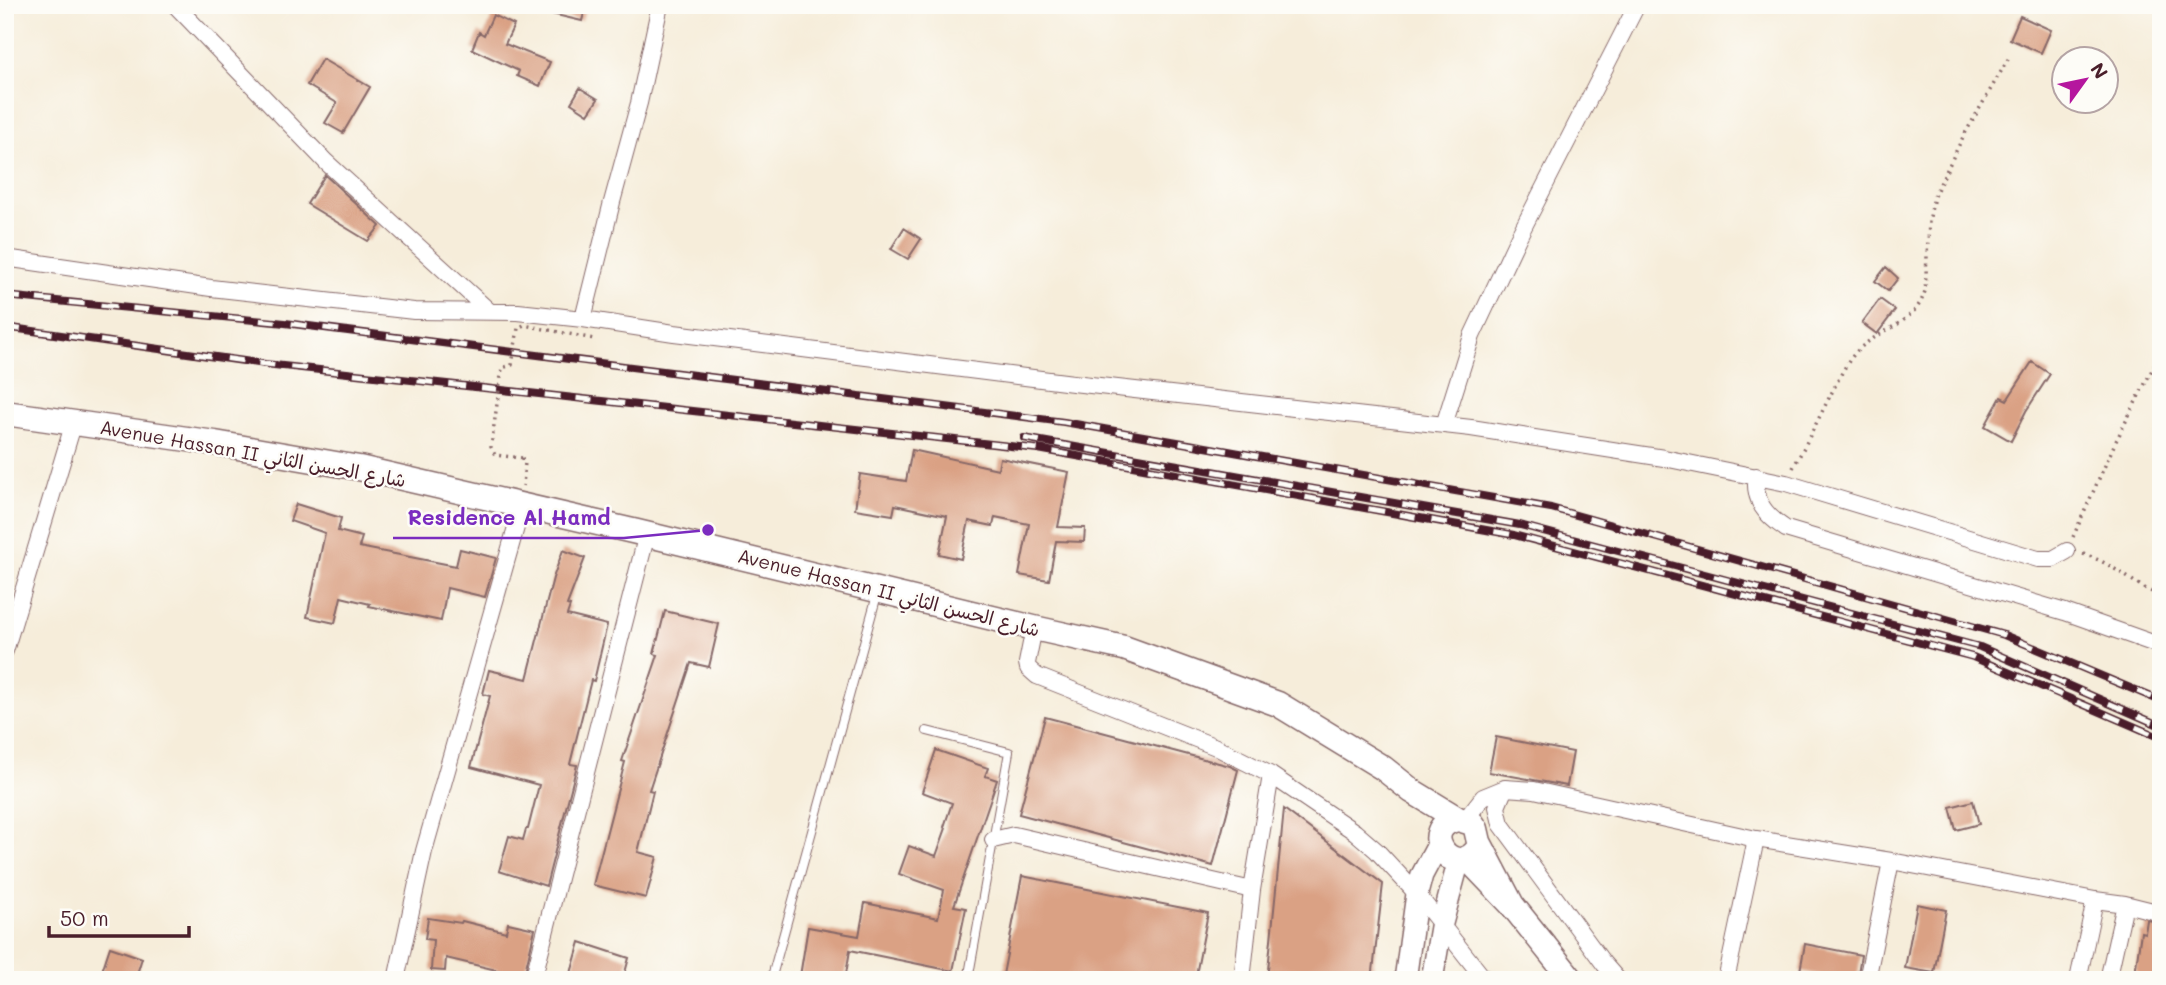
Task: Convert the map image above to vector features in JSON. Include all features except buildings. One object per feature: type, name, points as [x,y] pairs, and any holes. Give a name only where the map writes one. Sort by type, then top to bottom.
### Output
[{"type":"main road","name":"Avenue Hassan II شارع الحسن الثاني","points":[[5,413],[215,443],[359,468],[1124,648],[1278,705],[1383,768],[1451,828],[1476,828],[1468,854]]},
{"type":"main road","name":"Avenue Hassan II شارع الحسن الثاني","points":[[1451,828],[1446,855],[1468,854]]},
{"type":"main road","name":"Avenue Hassan II شارع الحسن الثاني","points":[[1468,854],[1572,980]]},
{"type":"street","points":[[175,5],[326,162],[489,311]]},
{"type":"street","points":[[583,319],[611,202],[639,103],[660,5]]},
{"type":"street","points":[[1444,425],[1472,336],[1518,237],[1637,5]]},
{"type":"street","points":[[5,258],[198,286],[414,311],[489,311],[583,319],[1073,383],[1444,425],[1664,458],[1786,483],[2038,559],[2053,559],[2067,551]]},
{"type":"street","points":[[5,651],[74,422]]},
{"type":"street","points":[[1756,477],[1756,494],[1762,509],[1773,521],[1786,529],[2065,612],[2161,646]]},
{"type":"street","points":[[396,980],[424,851],[522,506]]},
{"type":"street","points":[[533,980],[647,534]]},
{"type":"street","points":[[1034,628],[1027,663],[1028,668],[1037,676],[1216,747],[1271,775],[1354,832],[1395,869],[1485,980]]},
{"type":"street","points":[[1242,980],[1252,890],[1271,775]]},
{"type":"street","points":[[1405,980],[1422,875],[1451,828],[1482,797],[1505,788],[1534,790],[1756,839],[1891,861],[2161,913]]},
{"type":"street","points":[[1505,788],[1497,807],[1501,824],[1618,980]]},
{"type":"street","points":[[993,840],[1014,835],[1252,890]]},
{"type":"street","points":[[1726,980],[1756,839]]},
{"type":"street","points":[[1432,980],[1441,927],[1468,854]]},
{"type":"street","points":[[1867,980],[1891,861]]},
{"type":"street","points":[[2078,980],[2095,900]]},
{"type":"street","points":[[2108,980],[2125,904]]},
{"type":"lane","points":[[771,980],[879,589]]},
{"type":"lane","points":[[927,731],[1009,752],[968,980]]},
{"type":"path","points":[[1786,483],[1840,376],[1852,358],[1864,345],[1914,312],[1922,301],[1929,222],[1934,197],[1963,137],[2010,56]]},
{"type":"path","points":[[522,506],[525,462],[522,458],[495,455],[491,447],[502,369],[503,366],[512,365],[518,328],[524,325],[594,338]]},
{"type":"path","points":[[2161,352],[2115,443],[2067,551],[2103,561],[2161,596]]},
{"type":"railway","points":[[5,296],[285,323],[1064,422],[1551,508],[2004,635],[2161,701]]},
{"type":"railway","points":[[5,327],[265,364],[1038,449],[1514,535],[1973,657],[2161,738]]},
{"type":"railway","points":[[1024,438],[1520,525],[1980,647],[2161,726]]},
{"type":"place","name":"Residence Al Hamd","points":[[708,530]]}]
